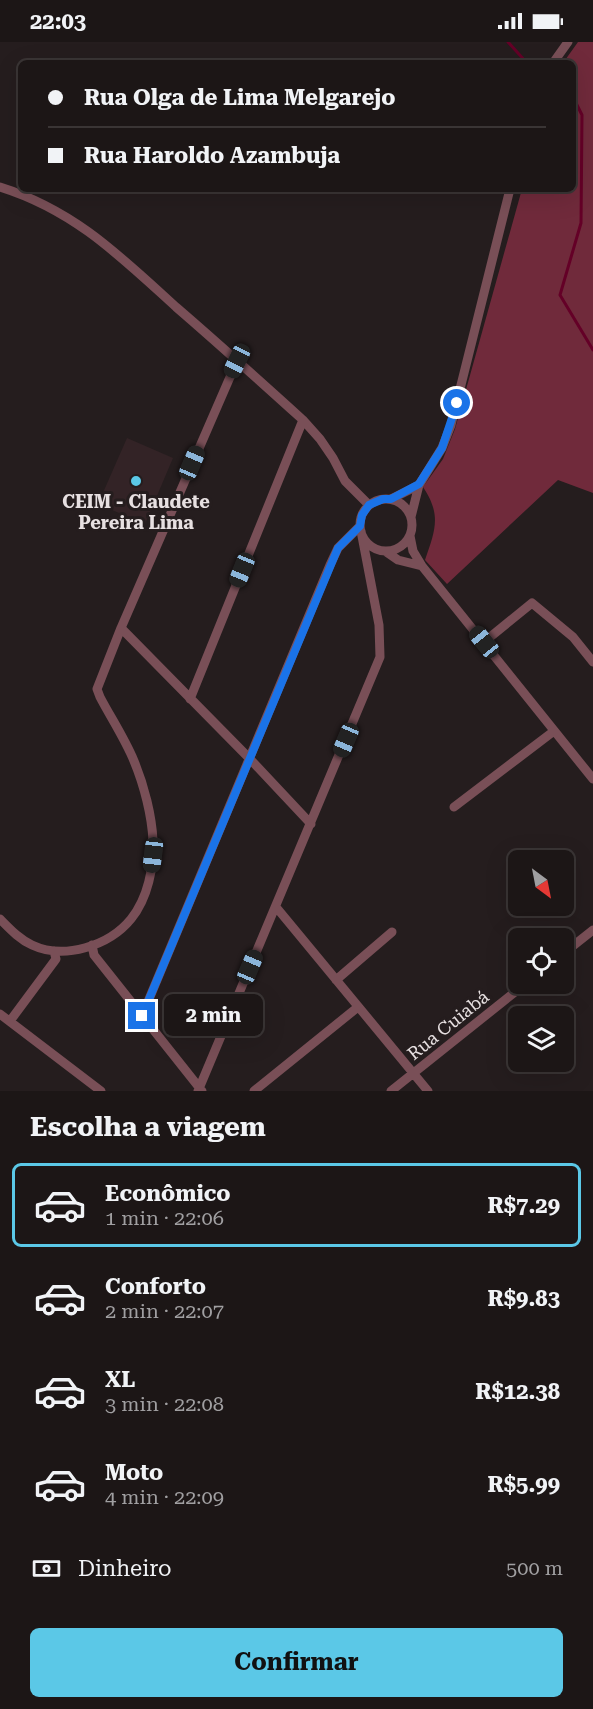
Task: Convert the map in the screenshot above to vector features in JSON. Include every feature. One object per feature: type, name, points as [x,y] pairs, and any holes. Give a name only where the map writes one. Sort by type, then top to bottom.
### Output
[{"type":"street","points":[[555,60],[568,42]]},
{"type":"street","points":[[0,187],[46,205],[93,235],[303,420],[320,439],[345,481],[369,505]]},
{"type":"street","points":[[368,569],[382,550],[399,547],[410,536],[411,517],[419,484],[442,448],[451,425],[509,192]]},
{"type":"street","points":[[0,919],[26,942],[40,948],[54,951],[74,950],[113,935],[131,919],[146,891],[153,855],[152,829],[140,777],[134,760],[100,697],[98,689],[121,627],[237,361]]},
{"type":"street","points":[[190,699],[303,420]]},
{"type":"street","points":[[391,499],[419,484]]},
{"type":"street","points":[[92,945],[94,955],[200,1090],[380,657],[379,625],[360,529],[362,515],[369,505],[383,499],[391,499],[404,505],[411,517]]},
{"type":"street","points":[[360,529],[367,543],[399,560],[422,566]]},
{"type":"street","points":[[142,1016],[338,548],[360,529]]},
{"type":"street","points":[[410,536],[413,551],[422,566],[593,779]]},
{"type":"street","points":[[484,642],[532,603],[573,637],[593,662]]},
{"type":"street","points":[[121,627],[311,824]]},
{"type":"street","points":[[454,807],[554,731]]},
{"type":"street","points":[[276,907],[428,1091]]},
{"type":"street","points":[[574,945],[593,930]]},
{"type":"street","points":[[336,980],[392,932]]},
{"type":"street","points":[[10,1021],[56,959],[54,951]]},
{"type":"street","name":"Rua Cuiabá","points":[[392,1091],[513,994]]},
{"type":"street","points":[[254,1091],[358,1007]]},
{"type":"street","points":[[0,1014],[101,1091]]},
{"type":"shaded area","points":[[578,42],[593,42],[593,493],[558,480],[447,584],[425,560],[434,532],[435,515],[423,487],[443,459],[455,429],[521,192],[576,192],[576,60],[565,60]]},
{"type":"shaded area","name":"CEIM - Claudete Pereira Lima","points":[[127,438],[173,458],[145,524],[98,504]]},
{"type":"waterway","points":[[508,42],[524,60]]},
{"type":"waterway","points":[[576,103],[582,115],[581,223],[560,295],[593,350]]},
{"type":"place","name":"CEIM - Claudete Pereira Lima","points":[[136,481]]},
{"type":"route","points":[[142,1016],[338,548],[360,526],[362,515],[369,505],[375,501],[391,499],[419,484],[442,448],[457,403]]}]
